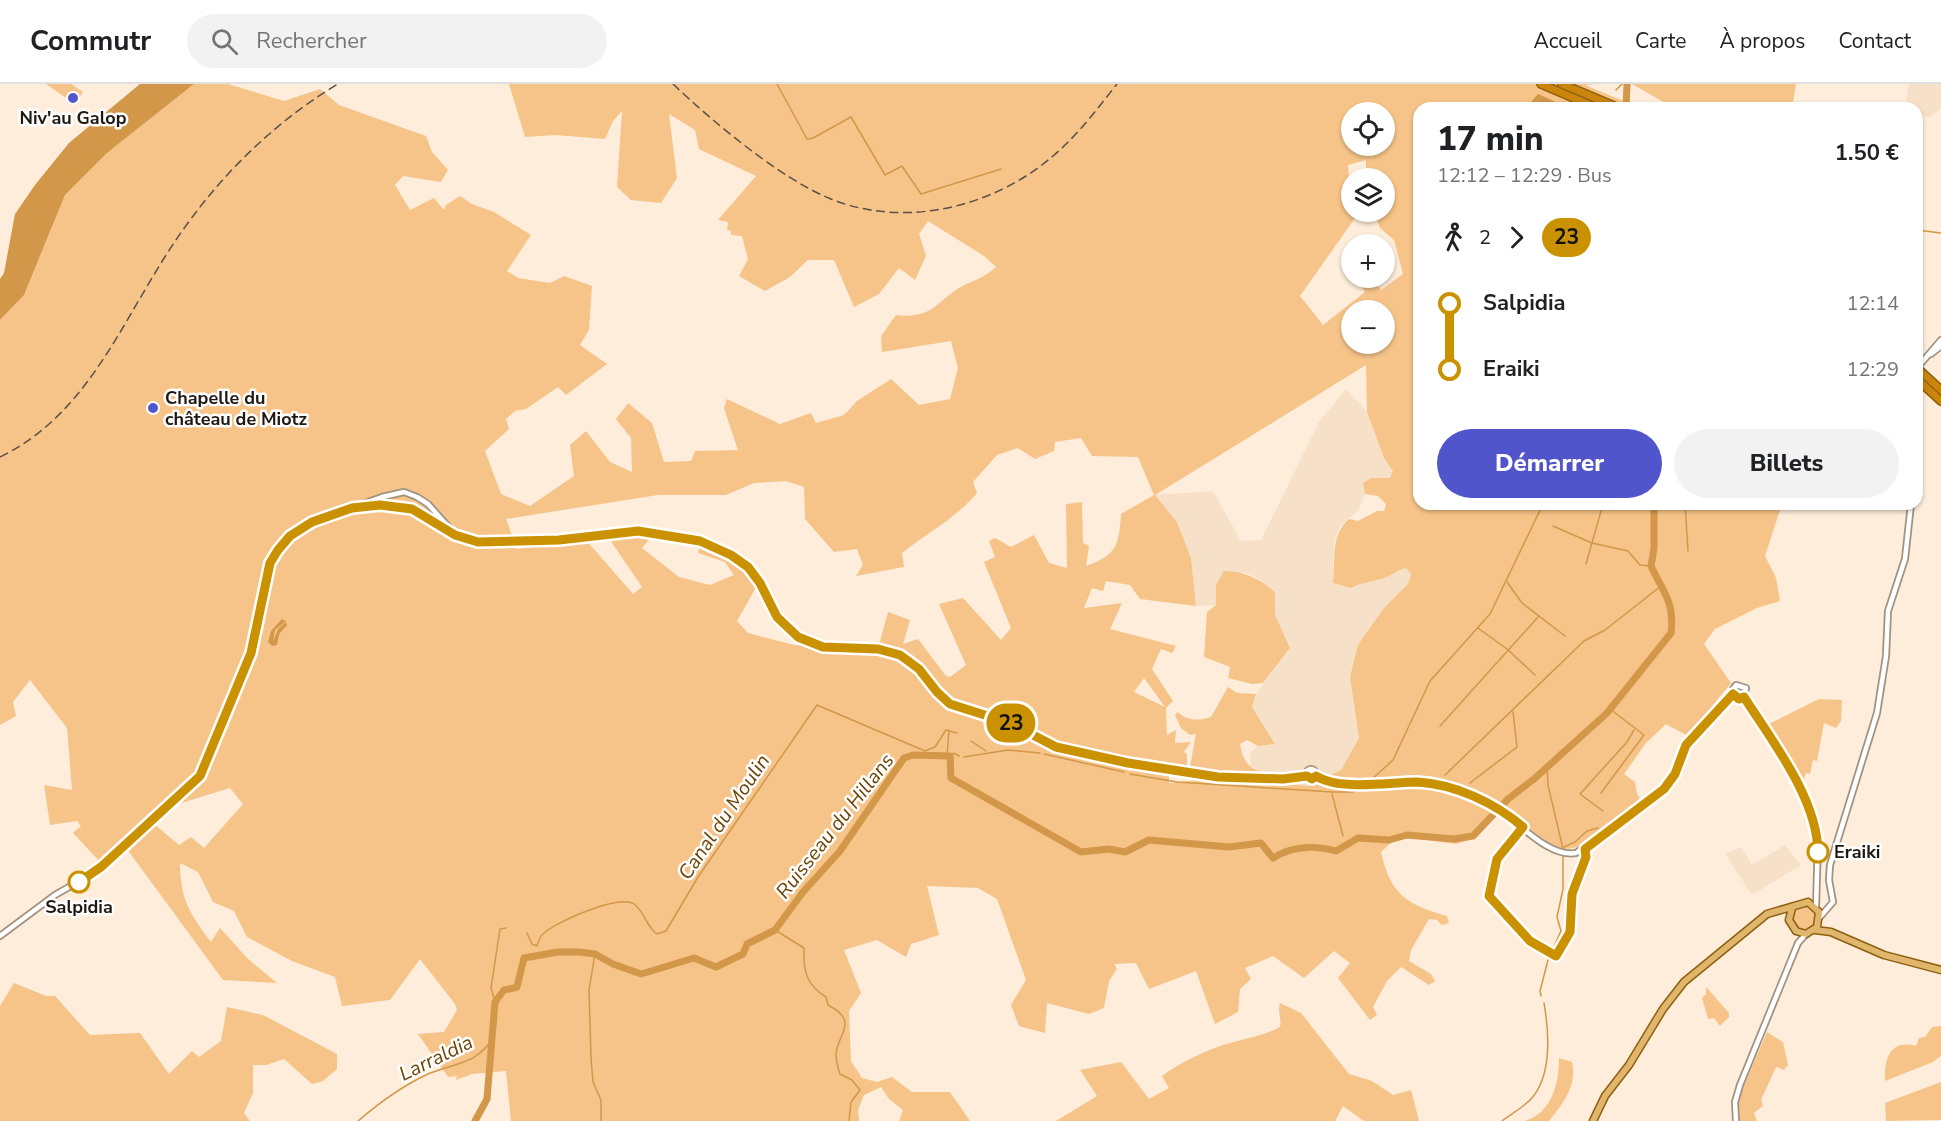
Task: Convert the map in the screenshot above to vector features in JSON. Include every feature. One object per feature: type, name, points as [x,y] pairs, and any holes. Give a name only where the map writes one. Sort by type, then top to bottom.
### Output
[{"type":"highway","points":[[1541,84],[1583,102]]},
{"type":"highway","points":[[1562,84],[1605,102]]},
{"type":"highway","points":[[1925,376],[1941,383]]},
{"type":"highway","points":[[1925,376],[1941,390]]},
{"type":"highway","points":[[1923,384],[1941,401]]},
{"type":"main road","points":[[1593,1121],[1605,1096],[1678,989],[1761,918],[1792,908],[1798,903],[1808,902],[1816,907],[1820,920],[1831,932]]},
{"type":"main road","points":[[1789,920],[1792,908]]},
{"type":"main road","points":[[1777,911],[1789,920],[1796,931],[1806,934],[1814,930],[1820,920]]},
{"type":"main road","points":[[1814,930],[1831,932],[1884,955],[1941,970]]},
{"type":"street","points":[[1933,352],[1941,340]]},
{"type":"street","points":[[1923,362],[1941,346]]},
{"type":"street","points":[[0,936],[55,895],[97,871],[200,776],[251,653],[270,563],[290,536],[303,527],[397,493],[417,496],[428,504],[455,535]]},
{"type":"street","points":[[412,509],[417,496]]},
{"type":"street","points":[[419,513],[428,504]]},
{"type":"street","points":[[352,508],[380,505],[412,509],[455,535],[485,542],[548,541],[638,531],[688,538],[722,550],[748,567],[760,583],[777,617],[798,637],[823,647],[878,649],[900,655],[919,669],[950,704],[1010,723],[1056,747],[1128,763],[1218,777],[1289,779],[1307,776],[1308,771],[1312,770],[1316,776],[1331,782],[1434,784],[1468,795],[1494,807],[1548,847],[1563,853],[1585,849],[1664,789],[1675,774],[1686,745],[1711,721],[1731,695],[1734,687],[1742,685],[1747,691],[1744,697],[1739,699],[1731,695]]},
{"type":"street","points":[[1820,920],[1834,897],[1829,880],[1830,865],[1877,713],[1886,656],[1888,611],[1905,559],[1910,510]]},
{"type":"street","points":[[1744,697],[1780,750],[1815,824],[1818,839],[1816,907],[1828,908]]},
{"type":"street","points":[[1808,902],[1816,896]]},
{"type":"street","points":[[1796,931],[1798,943]]},
{"type":"street","points":[[1736,1121],[1735,1102],[1740,1085],[1798,943],[1806,934]]},
{"type":"shaded area","name":"Niv'au Galop","points":[[46,84],[71,84],[83,92],[75,104]]},
{"type":"shaded area","points":[[140,84],[194,84],[107,153],[65,195],[24,295],[0,320],[0,279],[4,273],[15,214],[69,143]]},
{"type":"shaded area","points":[[194,84],[228,84],[284,101],[320,89],[339,105],[426,136],[432,152],[448,170],[441,182],[403,176],[395,185],[410,210],[434,198],[444,210],[446,205],[460,196],[472,204],[494,212],[531,235],[507,271],[518,278],[550,283],[564,276],[592,286],[589,330],[580,345],[607,364],[566,395],[558,387],[526,409],[515,411],[506,419],[509,429],[485,451],[501,494],[530,506],[574,476],[570,445],[586,431],[610,462],[632,472],[631,438],[616,419],[628,403],[652,423],[664,462],[691,461],[695,451],[738,450],[724,408],[727,399],[780,424],[811,413],[816,423],[844,415],[857,401],[891,379],[919,405],[950,399],[958,368],[951,341],[882,352],[881,336],[896,315],[918,315],[932,309],[959,288],[996,267],[984,256],[928,221],[919,234],[926,256],[915,280],[899,268],[879,294],[854,307],[834,260],[808,260],[790,277],[765,291],[739,276],[748,259],[742,236],[731,235],[731,231],[727,230],[728,222],[718,220],[756,176],[699,149],[695,130],[669,114],[677,178],[661,203],[631,200],[617,187],[622,111],[613,121],[605,139],[556,135],[525,137],[509,84],[1594,84],[1585,85],[1626,102],[1413,102],[1413,510],[1780,510],[1765,556],[1776,578],[1780,601],[1757,608],[1715,629],[1704,644],[1731,683],[1688,736],[1666,724],[1646,743],[1624,774],[1635,782],[1637,794],[1642,802],[1601,835],[1577,847],[1566,849],[1555,847],[1503,808],[1475,838],[1456,844],[1405,837],[1393,841],[1381,852],[1389,878],[1402,896],[1421,907],[1447,916],[1449,923],[1442,925],[1437,920],[1429,919],[1411,950],[1409,961],[1431,974],[1435,981],[1429,985],[1401,967],[1387,981],[1373,1007],[1377,1015],[1370,1020],[1338,978],[1350,963],[1334,951],[1304,978],[1273,956],[1245,968],[1251,979],[1240,989],[1238,1012],[1215,1024],[1196,971],[1149,989],[1136,963],[1114,964],[1117,969],[1109,981],[1104,1008],[1089,1014],[1047,1003],[1045,1033],[1019,1026],[1011,1005],[1026,980],[997,899],[978,888],[927,886],[939,935],[911,944],[906,957],[877,940],[844,950],[861,993],[849,1011],[851,1061],[862,1078],[877,1082],[892,1077],[912,1092],[950,1092],[970,1121],[899,1121],[903,1110],[889,1099],[881,1087],[864,1095],[858,1110],[859,1121],[511,1121],[506,1071],[472,1074],[456,1080],[457,1076],[448,1077],[418,1034],[444,1032],[457,1010],[455,1004],[420,959],[390,1000],[342,1006],[335,977],[292,961],[247,937],[234,911],[213,902],[198,872],[180,863],[184,896],[197,923],[211,942],[220,928],[248,959],[277,983],[223,980],[127,849],[101,863],[73,833],[81,826],[77,821],[50,825],[44,785],[72,790],[67,728],[30,680],[13,702],[16,716],[0,725],[0,320],[24,295],[65,195],[107,153]],"holes":[[[1366,365],[1367,412],[1384,458],[1393,471],[1390,478],[1371,478],[1363,483],[1365,494],[1378,496],[1386,504],[1384,511],[1377,511],[1358,521],[1349,519],[1343,525],[1336,540],[1333,583],[1351,588],[1384,578],[1406,568],[1411,574],[1408,584],[1384,608],[1358,645],[1350,677],[1359,738],[1341,770],[1307,786],[1227,777],[1169,783],[1169,767],[1180,769],[1187,767],[1187,754],[1184,752],[1191,742],[1175,743],[1176,730],[1167,735],[1166,708],[1173,701],[1152,669],[1161,649],[1172,653],[1176,646],[1110,629],[1122,603],[1084,608],[1092,588],[1103,591],[1106,581],[1130,585],[1140,599],[1196,606],[1191,558],[1177,522],[1155,495]],[[1081,438],[1092,456],[1138,457],[1154,495],[1121,514],[1119,534],[1114,548],[1104,558],[1086,566],[1089,546],[1083,543],[1082,502],[1066,504],[1067,568],[1049,563],[1034,535],[1011,547],[995,538],[989,541],[995,557],[984,562],[1011,628],[1001,640],[963,598],[939,604],[966,665],[950,677],[946,676],[918,639],[903,644],[910,620],[888,612],[877,652],[794,645],[748,633],[737,621],[755,589],[744,564],[702,541],[698,553],[725,562],[734,575],[710,585],[679,577],[642,548],[651,537],[648,534],[608,537],[642,587],[633,594],[586,540],[517,549],[506,519],[658,495],[726,495],[754,483],[786,481],[804,487],[805,519],[834,552],[857,549],[863,565],[856,576],[904,567],[902,553],[951,518],[969,502],[977,493],[973,482],[997,455],[1018,448],[1035,459],[1054,451],[1055,442]],[[1144,678],[1165,707],[1134,692]],[[230,788],[243,804],[204,848],[191,837],[179,845],[154,824],[178,804]]]},
{"type":"shaded area","points":[[1632,84],[1796,84],[1793,102],[1664,102]]},
{"type":"shaded area","points":[[1909,84],[1941,84],[1941,108],[1930,117],[1923,116],[1923,102],[1906,102]]},
{"type":"shaded area","points":[[1538,94],[1556,102],[1531,102]]},
{"type":"shaded area","points":[[1346,389],[1367,412],[1384,458],[1393,470],[1391,478],[1371,478],[1363,483],[1365,494],[1359,510],[1340,526],[1334,544],[1333,583],[1351,588],[1365,580],[1384,578],[1406,568],[1411,574],[1408,584],[1379,616],[1350,677],[1359,738],[1341,770],[1307,786],[1263,781],[1261,771],[1251,767],[1250,753],[1258,746],[1275,744],[1252,707],[1256,694],[1290,648],[1275,615],[1275,592],[1256,577],[1243,572],[1216,585],[1216,605],[1196,606],[1191,558],[1177,522],[1154,495],[1213,491],[1241,541],[1261,540],[1319,422]]},
{"type":"shaded area","points":[[1224,571],[1251,577],[1275,592],[1275,615],[1290,648],[1263,683],[1252,684],[1228,678],[1230,667],[1204,657],[1207,612],[1216,605],[1216,585]]},
{"type":"shaded area","points":[[282,619],[286,621],[275,630],[273,642],[278,629],[286,622],[287,625],[279,634],[277,645],[272,646],[268,642],[271,631]]},
{"type":"shaded area","points":[[1228,687],[1237,693],[1256,694],[1252,707],[1275,744],[1258,746],[1247,740],[1240,744],[1246,761],[1252,768],[1261,771],[1258,775],[1208,773],[1190,767],[1196,734],[1190,735],[1181,728],[1175,715],[1177,712],[1193,719],[1211,717]]},
{"type":"shaded area","points":[[1819,699],[1842,700],[1841,721],[1836,728],[1824,723],[1817,761],[1813,760],[1810,774],[1806,773],[1804,779],[1769,724]]},
{"type":"shaded area","points":[[1785,845],[1801,865],[1752,895],[1725,854],[1741,847],[1752,865]]},
{"type":"shaded area","points":[[1805,905],[1814,909],[1818,918],[1814,927],[1805,931],[1796,927],[1792,918],[1796,909]]},
{"type":"shaded area","points":[[14,983],[46,996],[55,996],[90,1035],[140,1033],[169,1074],[192,1051],[199,1057],[221,1041],[227,1007],[263,1015],[337,1054],[337,1069],[323,1081],[312,1084],[284,1059],[266,1065],[253,1065],[253,1093],[244,1113],[250,1121],[0,1121],[0,1006]]},
{"type":"shaded area","points":[[1706,987],[1729,1013],[1729,1017],[1720,1026],[1714,1018],[1708,1019],[1702,998],[1706,994]]},
{"type":"shaded area","points":[[1280,1003],[1301,1013],[1349,1074],[1372,1081],[1393,1095],[1411,1090],[1419,1121],[1364,1121],[1343,1106],[1335,1121],[1056,1121],[1097,1096],[1080,1070],[1121,1062],[1149,1099],[1169,1088],[1162,1076],[1186,1061],[1213,1049],[1280,1027]]},
{"type":"shaded area","points":[[1941,1026],[1941,1056],[1933,1062],[1885,1081],[1888,1058],[1895,1048],[1900,1045],[1916,1046],[1919,1038],[1925,1037],[1932,1027]]},
{"type":"shaded area","points":[[1767,1032],[1783,1042],[1788,1065],[1784,1070],[1776,1067],[1761,1100],[1763,1106],[1754,1113],[1757,1121],[1739,1121],[1739,1097]]},
{"type":"shaded area","points":[[1559,1058],[1572,1062],[1573,1079],[1568,1094],[1549,1121],[1524,1121],[1541,1112],[1552,1096]]},
{"type":"shaded area","points":[[1941,1082],[1941,1120],[1886,1121],[1885,1103]]},
{"type":"waterway","points":[[777,84],[807,139],[851,117],[885,175],[902,166],[921,194],[1001,169]]},
{"type":"waterway","points":[[1616,90],[1622,84]]},
{"type":"waterway","points":[[1626,102],[1627,84]]},
{"type":"waterway","points":[[1923,231],[1941,233]]},
{"type":"waterway","name":"Canal du Moulin","points":[[1371,780],[1393,760],[1430,681],[1490,614],[1540,510]]},
{"type":"waterway","points":[[1586,564],[1601,510]]},
{"type":"waterway","name":"Ruisseau du Hillans","points":[[517,987],[524,958],[558,952],[595,954],[613,964],[641,974],[694,958],[716,967],[743,954],[747,944],[775,930],[803,892],[840,851],[904,758],[913,755],[950,756],[951,778],[1081,852],[1109,849],[1125,852],[1149,840],[1229,847],[1261,843],[1273,858],[1288,851],[1304,848],[1336,851],[1358,838],[1389,840],[1407,835],[1454,839],[1473,836],[1508,799],[1534,779],[1607,713],[1671,633],[1670,605],[1651,566],[1654,548],[1654,510]]},
{"type":"waterway","points":[[1685,510],[1688,551]]},
{"type":"waterway","points":[[1553,526],[1592,543],[1628,551],[1640,565],[1651,566]]},
{"type":"waterway","points":[[1507,582],[1522,603],[1565,636]]},
{"type":"waterway","points":[[1445,775],[1584,641],[1605,630],[1661,586]]},
{"type":"waterway","points":[[1440,726],[1539,616]]},
{"type":"waterway","points":[[1478,628],[1507,649],[1535,675]]},
{"type":"waterway","name":"Canal du Moulin","points":[[527,933],[532,944],[537,946],[542,935],[560,923],[602,906],[626,902],[637,907],[657,934],[666,931],[698,877],[817,705],[925,751],[935,747],[946,730],[957,733]]},
{"type":"waterway","points":[[1601,793],[1644,735],[1610,709]]},
{"type":"waterway","points":[[1470,783],[1517,747],[1513,712]]},
{"type":"waterway","points":[[947,756],[949,730]]},
{"type":"waterway","points":[[1603,811],[1580,794],[1627,742],[1634,730]]},
{"type":"waterway","name":"Canal du Moulin","points":[[971,741],[986,751]]},
{"type":"waterway","name":"Canal du Moulin","points":[[964,757],[1008,750],[1040,753]]},
{"type":"waterway","points":[[950,756],[954,753],[959,756]]},
{"type":"waterway","name":"Canal du Moulin","points":[[1044,754],[1124,772]]},
{"type":"waterway","points":[[1547,767],[1548,785],[1563,849]]},
{"type":"waterway","name":"Canal du Moulin","points":[[1130,774],[1177,782],[1332,792],[1353,792],[1365,784]]},
{"type":"waterway","points":[[1332,794],[1343,836]]},
{"type":"waterway","points":[[1564,847],[1575,842],[1587,831],[1598,828]]},
{"type":"waterway","points":[[1552,951],[1561,931],[1557,917],[1563,889],[1563,855]]},
{"type":"waterway","name":"Canal du Moulin","points":[[495,1002],[491,988],[500,929],[506,928]]},
{"type":"waterway","points":[[775,930],[804,948],[805,970],[810,982],[826,997],[828,1005],[843,1017],[845,1023],[837,1048],[837,1065],[840,1074],[852,1080],[860,1090],[851,1102],[849,1121]]},
{"type":"waterway","points":[[595,954],[589,990],[591,1058],[593,1082],[601,1100],[601,1121]]},
{"type":"waterway","points":[[1541,996],[1540,991],[1549,956]]},
{"type":"waterway","points":[[475,1121],[487,1099],[495,1002],[504,990],[514,988]]},
{"type":"waterway","points":[[1502,1121],[1532,1098],[1543,1077],[1548,1039],[1544,1003]]},
{"type":"waterway","name":"Larraldia","points":[[358,1121],[391,1095],[418,1079],[472,1058],[480,1053],[494,1037]]},
{"type":"railway","points":[[0,457],[30,440],[78,394],[98,368],[168,252],[222,180],[288,118],[338,84]]},
{"type":"railway","points":[[673,84],[727,132],[770,164],[811,190],[859,208],[889,212],[918,212],[948,208],[976,200],[1030,174],[1071,139],[1117,84]]},
{"type":"bus line","name":"23","points":[[79,882],[101,867],[190,788],[200,776],[251,653],[270,563],[278,550],[290,536],[312,522],[352,508],[380,505],[412,509],[455,535],[478,542],[559,540],[638,531],[665,533],[700,541],[731,555],[748,567],[760,583],[777,617],[798,637],[823,647],[891,651],[914,664],[950,704],[1010,723],[1065,750],[1128,763],[1218,777],[1296,779],[1307,776],[1309,779],[1314,779],[1316,776],[1331,782],[1379,784],[1419,782],[1434,784],[1468,795],[1509,815],[1523,827],[1497,859],[1488,889],[1489,896],[1530,941],[1556,956],[1570,932],[1572,894],[1578,873],[1586,857],[1585,849],[1670,783],[1686,745],[1711,721],[1733,694],[1739,699],[1744,697],[1780,750],[1815,824],[1818,852]]},
{"type":"place","name":"Niv'au Galop","points":[[73,98]]},
{"type":"place","name":"Chapelle du château de Miotz","points":[[153,408]]},
{"type":"place","name":"Eraiki","points":[[1818,852]]},
{"type":"place","name":"Salpidia","points":[[79,882]]}]
